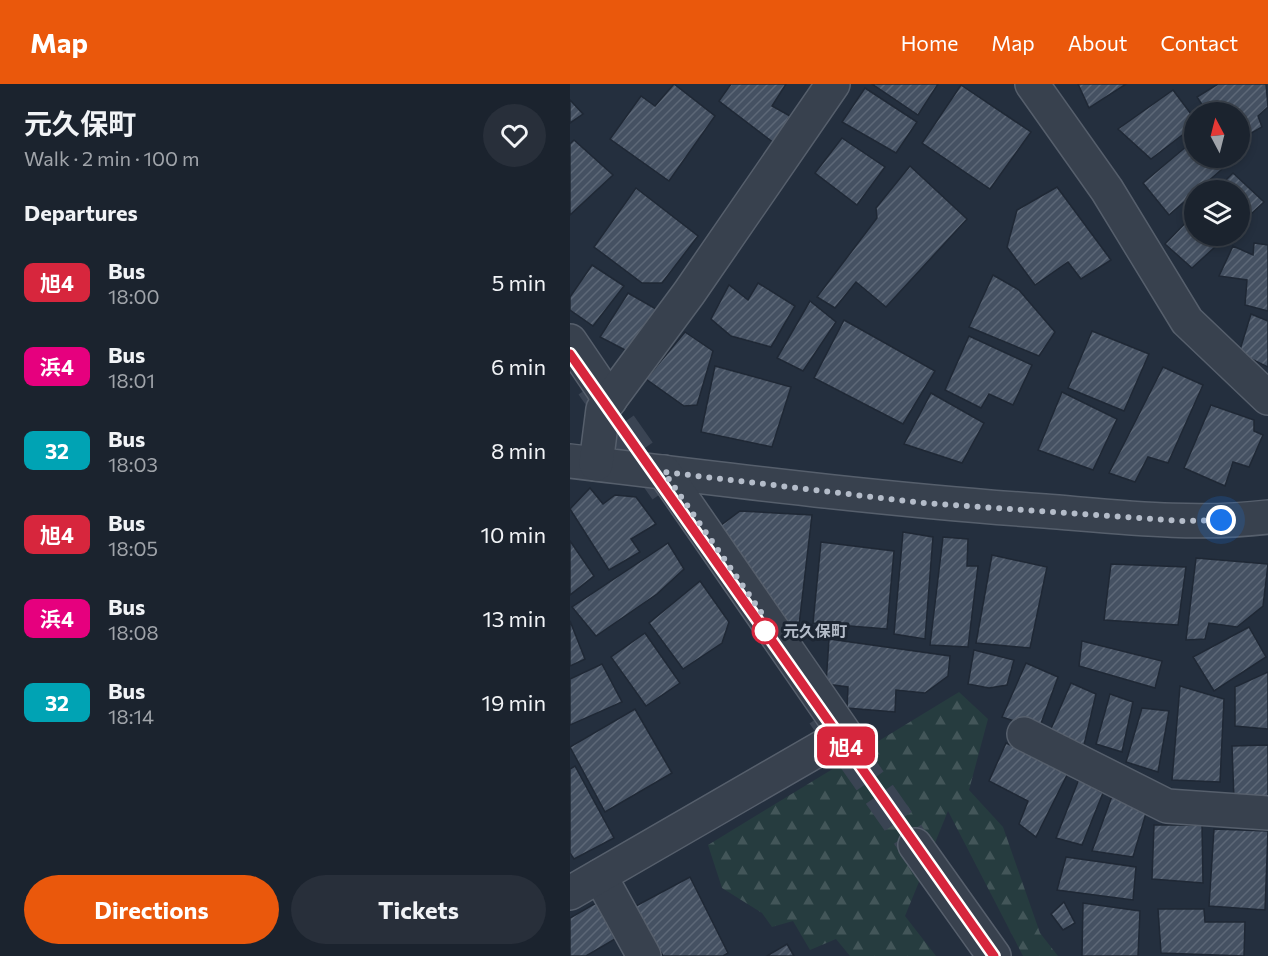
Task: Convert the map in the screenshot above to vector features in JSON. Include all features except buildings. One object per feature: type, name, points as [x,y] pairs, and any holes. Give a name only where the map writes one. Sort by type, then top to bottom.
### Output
[{"type":"street","points":[[833,84],[689,293],[603,409],[583,462],[935,504],[1181,521],[1268,517]]},
{"type":"street","points":[[1032,84],[1107,190],[1187,321],[1268,398]]},
{"type":"street","points":[[570,342],[610,400]]},
{"type":"street","points":[[570,893],[845,734],[664,472]]},
{"type":"street","points":[[1024,734],[1167,806],[1268,813]]},
{"type":"street","points":[[915,845],[994,956]]},
{"type":"street","points":[[600,876],[644,956]]},
{"type":"green space","points":[[959,692],[988,719],[969,790],[1003,827],[1040,933],[1058,956],[1023,956],[948,811],[905,916],[936,956],[850,956],[836,939],[810,950],[793,921],[772,927],[762,913],[722,888],[708,845]]},
{"type":"tunnel","points":[[592,385],[666,490]]},
{"type":"tunnel","points":[[823,714],[915,845]]},
{"type":"bus line","name":"旭4","points":[[570,354],[994,956]]},
{"type":"place","name":"元久保町","points":[[765,631]]},
{"type":"route","points":[[765,631],[768,622],[664,472],[923,503],[1181,521],[1221,520]]}]
